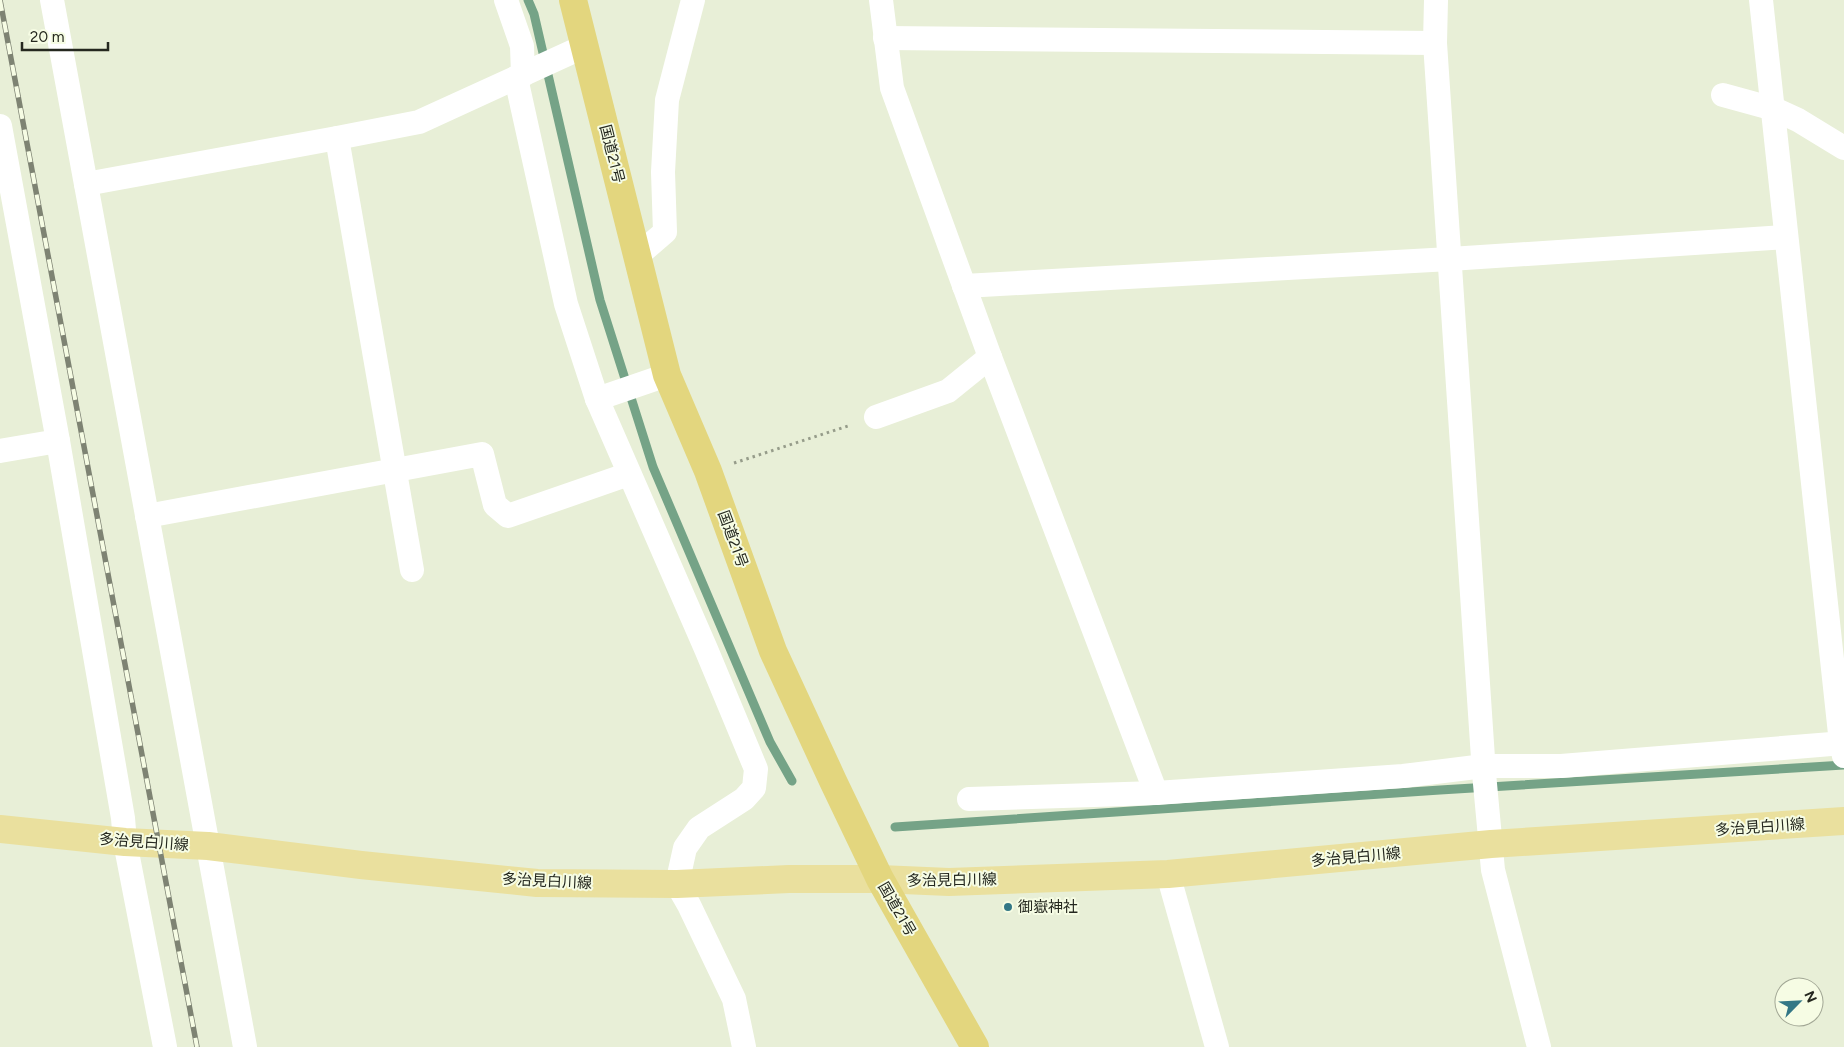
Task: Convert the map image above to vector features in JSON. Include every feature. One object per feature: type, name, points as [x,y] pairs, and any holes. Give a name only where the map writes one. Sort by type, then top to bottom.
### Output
[{"type":"highway","name":"国道21号","points":[[573,0],[667,375],[708,471],[773,651],[880,879],[975,1047]]},
{"type":"main road","name":"多治見白川線","points":[[0,829],[125,842],[208,846],[361,865],[537,883],[677,884],[789,879],[880,879],[949,882],[1168,874],[1490,844],[1844,821]]},
{"type":"street","points":[[52,0],[245,1047]]},
{"type":"street","points":[[506,0],[522,46],[520,76],[566,304],[597,399],[756,769],[754,788],[744,799],[699,828],[685,848],[677,884],[734,999],[744,1047]]},
{"type":"street","points":[[637,256],[665,232],[662,172],[667,100],[693,0]]},
{"type":"street","points":[[881,0],[884,38],[892,88],[990,357],[1156,793]]},
{"type":"street","points":[[1436,0],[1435,43],[1490,844],[1493,870],[1539,1047]]},
{"type":"street","points":[[969,799],[1156,793],[1484,770],[1843,749],[1761,0]]},
{"type":"street","points":[[884,38],[1435,43]]},
{"type":"street","points":[[86,184],[419,122],[585,46]]},
{"type":"street","points":[[1723,96],[1774,109],[1798,120],[1844,148]]},
{"type":"street","points":[[0,126],[7,199],[58,441],[123,818],[125,842],[165,1047]]},
{"type":"street","points":[[337,138],[412,570]]},
{"type":"street","points":[[964,286],[1450,259],[1786,237]]},
{"type":"street","points":[[876,418],[948,391],[990,357]]},
{"type":"street","points":[[597,399],[667,375]]},
{"type":"street","points":[[0,451],[58,441]]},
{"type":"street","points":[[146,516],[482,454],[495,505],[508,516],[629,474]]},
{"type":"street","points":[[1168,874],[1217,1047]]},
{"type":"path","points":[[708,471],[876,418]]},
{"type":"waterway","points":[[528,0],[534,14],[600,300],[653,467],[770,742],[792,781]]},
{"type":"waterway","points":[[895,827],[1844,765]]},
{"type":"railway","points":[[0,0],[197,1047]]},
{"type":"place","name":"御嶽神社","points":[[1008,907]]}]
